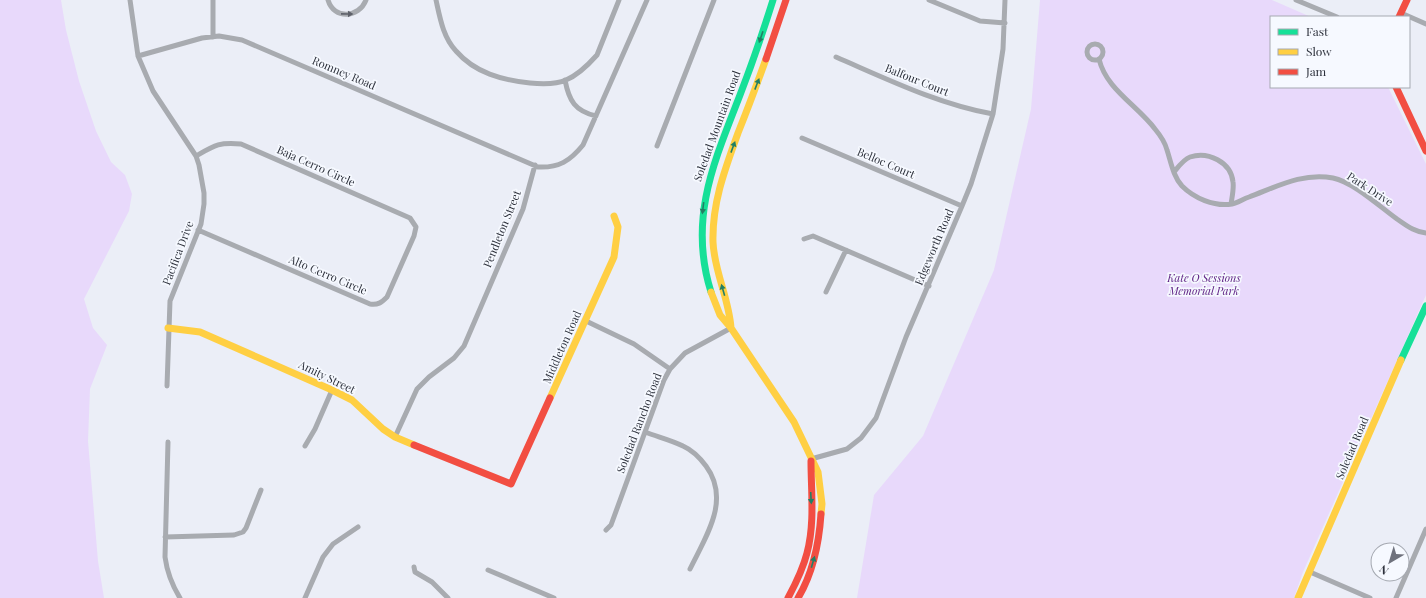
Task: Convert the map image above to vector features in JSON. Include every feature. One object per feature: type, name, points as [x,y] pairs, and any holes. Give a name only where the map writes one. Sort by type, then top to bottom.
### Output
[{"type":"main road","name":"Soledad Mountain Road","points":[[773,0],[763,35],[712,170],[702,209],[701,243],[708,283],[716,307],[723,320],[732,328],[794,422],[818,472],[822,504],[820,534],[813,565],[804,588],[798,598]]},
{"type":"main road","name":"Soledad Mountain Road","points":[[732,328],[730,314],[716,262],[713,243],[714,211],[723,174],[774,39],[786,0]]},
{"type":"main road","points":[[1400,15],[1407,0]]},
{"type":"main road","points":[[1396,88],[1426,150]]},
{"type":"main road","name":"Middleton Road","points":[[511,484],[614,257],[618,227],[614,216]]},
{"type":"main road","name":"Soledad Road","points":[[1298,598],[1426,306]]},
{"type":"main road","name":"Amity Street","points":[[168,328],[200,332],[332,390],[352,400],[383,429],[395,437],[511,484]]},
{"type":"main road","points":[[788,598],[801,571],[809,545],[812,507],[811,459]]},
{"type":"street","name":"Pacifica Drive","points":[[130,0],[138,56],[153,90],[196,156],[204,193],[204,204],[200,224],[170,300],[167,386]]},
{"type":"street","points":[[213,0],[213,37]]},
{"type":"street","points":[[328,0],[336,12],[349,15],[358,12],[366,0]]},
{"type":"street","points":[[436,0],[446,37],[456,51],[472,66],[508,81],[543,84],[565,80],[575,75],[592,61],[597,55],[620,0]]},
{"type":"street","points":[[535,165],[538,167],[548,167],[564,163],[574,157],[584,145],[647,0]]},
{"type":"street","points":[[657,146],[714,0]]},
{"type":"street","points":[[929,0],[980,22],[1005,23]]},
{"type":"street","name":"Edgeworth Road","points":[[811,459],[847,449],[861,438],[876,418],[906,337],[929,286],[971,184],[993,114],[1003,49],[1005,0]]},
{"type":"street","points":[[1296,0],[1335,16]]},
{"type":"street","points":[[1410,18],[1426,24]]},
{"type":"street","name":"Romney Road","points":[[138,56],[202,38],[219,36],[242,40],[535,165]]},
{"type":"street","name":"Balfour Court","points":[[836,57],[946,103],[969,110],[993,114]]},
{"type":"street","name":"Park Drive","points":[[1099,59],[1101,68],[1116,90],[1148,120],[1161,136],[1167,148],[1177,180],[1194,196],[1211,203],[1231,204],[1303,177],[1321,176],[1334,178],[1347,183],[1409,228],[1426,233]]},
{"type":"street","points":[[565,80],[567,93],[574,104],[579,109],[596,116]]},
{"type":"street","name":"Belloc Court","points":[[802,138],[962,206]]},
{"type":"street","name":"Baja Cerro Circle","points":[[196,156],[212,146],[225,143],[241,144],[410,218],[416,228],[414,236]]},
{"type":"street","points":[[1174,172],[1188,158],[1198,155],[1213,157],[1226,166],[1232,176],[1234,184],[1231,204]]},
{"type":"street","name":"Pendleton Street","points":[[395,437],[417,389],[429,377],[454,358],[464,346],[523,209],[535,165]]},
{"type":"street","name":"Alto Cerro Circle","points":[[198,230],[370,304],[382,302],[386,297],[414,236]]},
{"type":"street","points":[[804,239],[813,236],[929,286]]},
{"type":"street","points":[[826,292],[846,250]]},
{"type":"street","points":[[586,320],[634,344],[670,369]]},
{"type":"street","name":"Soledad Rancho Road","points":[[606,530],[611,525],[664,380],[670,369],[684,353],[732,328]]},
{"type":"street","points":[[305,446],[315,429],[332,390]]},
{"type":"street","points":[[645,432],[684,446],[700,457],[710,471],[717,489],[716,511],[712,524],[690,569]]},
{"type":"street","points":[[168,442],[165,557],[166,570],[180,598]]},
{"type":"street","points":[[165,537],[234,535],[243,532],[261,490]]},
{"type":"street","points":[[305,598],[323,557],[333,544],[358,527]]},
{"type":"street","points":[[1396,598],[1426,529]]},
{"type":"street","points":[[414,567],[415,572],[432,582],[448,598]]},
{"type":"street","points":[[488,570],[554,598]]},
{"type":"street","points":[[1310,572],[1370,598]]},
{"type":"green space","points":[[0,0],[61,0],[66,30],[79,81],[96,131],[111,162],[125,175],[132,194],[129,211],[84,299],[93,328],[107,345],[90,389],[88,441],[98,561],[104,598],[0,598]]},
{"type":"green space","name":"Kate O Sessions Memorial Park","points":[[1040,0],[1272,0],[1309,16],[1270,16],[1270,88],[1388,88],[1426,164],[1426,295],[1303,572],[1294,598],[857,598],[874,495],[923,436],[994,270],[1031,109]]},
{"type":"traffic: fast","points":[[711,292],[705,265],[702,240],[703,215],[707,191],[721,144],[753,60],[773,0]]},
{"type":"traffic: fast","points":[[1401,360],[1426,306]]},
{"type":"traffic: slow","points":[[731,328],[730,317],[714,253],[713,228],[720,186],[728,160],[766,59]]},
{"type":"traffic: slow","points":[[550,398],[614,257],[618,227],[614,216]]},
{"type":"traffic: slow","points":[[711,292],[720,315],[731,328],[794,422],[818,472],[822,504],[821,514]]},
{"type":"traffic: slow","points":[[168,328],[200,332],[332,390],[352,400],[383,429],[395,437],[414,445]]},
{"type":"traffic: slow","points":[[1298,598],[1401,360]]},
{"type":"traffic: jam","points":[[766,59],[786,0]]},
{"type":"traffic: jam","points":[[1399,16],[1407,0]]},
{"type":"traffic: jam","points":[[1396,88],[1426,151]]},
{"type":"traffic: jam","points":[[414,445],[511,484],[550,398]]},
{"type":"traffic: jam","points":[[788,598],[801,570],[809,542],[812,519],[811,461]]},
{"type":"traffic: jam","points":[[798,598],[808,579],[814,558],[819,536],[821,514]]}]
